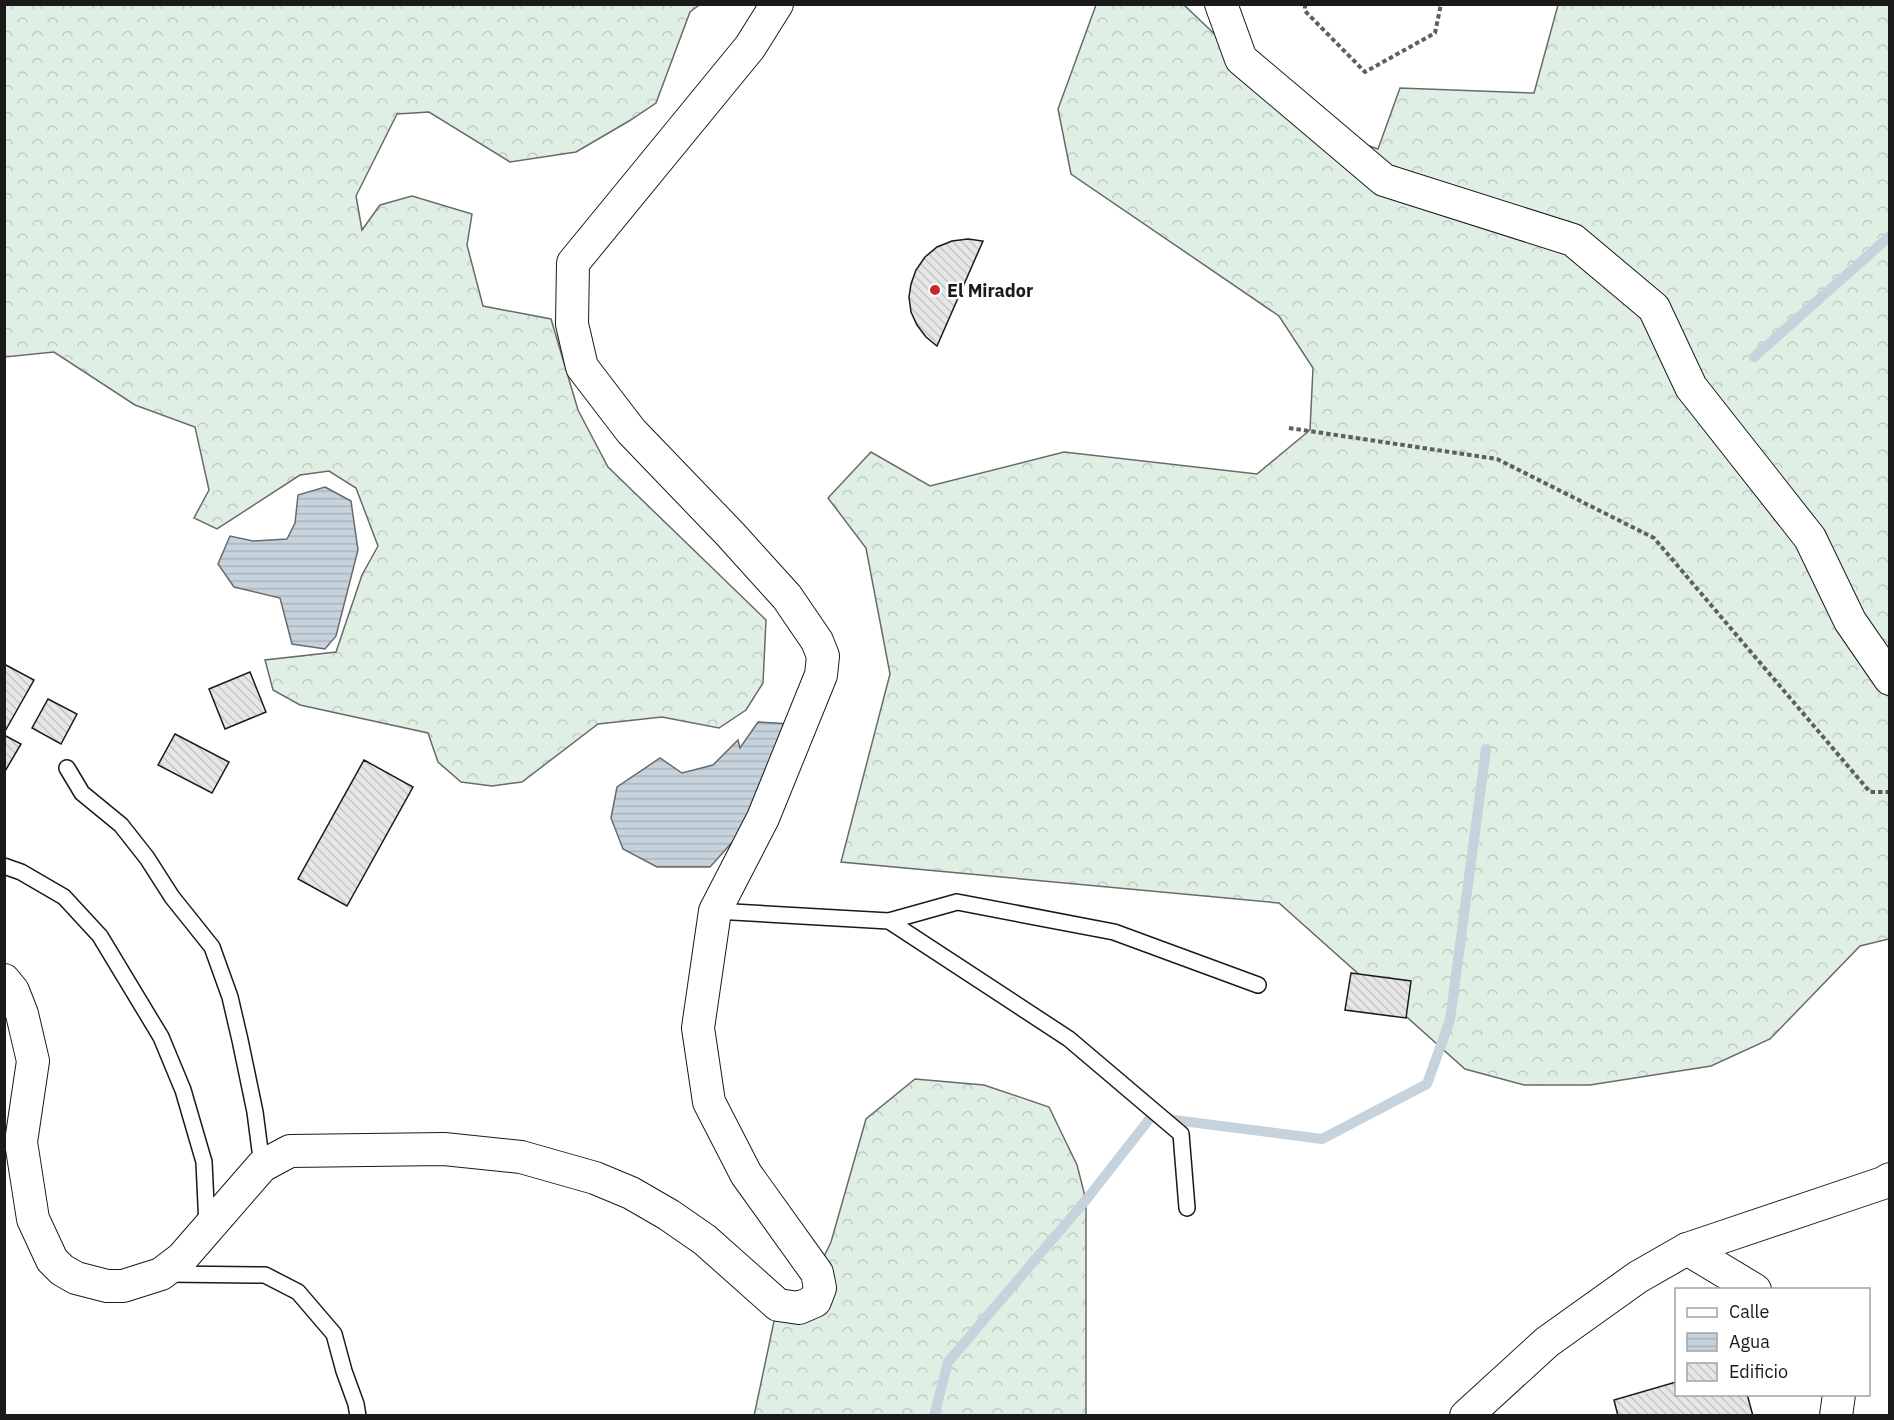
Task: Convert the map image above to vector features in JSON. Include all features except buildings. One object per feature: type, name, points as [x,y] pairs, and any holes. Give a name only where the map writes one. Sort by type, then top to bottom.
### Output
[{"type":"street","points":[[4,980],[13,991],[22,1014],[33,1061],[13,1149],[33,1219],[52,1260],[62,1270],[76,1278],[107,1286],[123,1286],[161,1274],[182,1258],[262,1166],[290,1151],[444,1149],[521,1157],[596,1178],[631,1193],[669,1215],[705,1240],[778,1305],[800,1308],[815,1301],[820,1288],[818,1273],[746,1174],[709,1102],[698,1028],[716,912],[763,819],[821,675],[823,656],[818,640],[787,597],[631,431],[582,367],[572,324],[573,263],[750,47],[777,4]]},
{"type":"street","points":[[1221,4],[1240,59],[1384,180],[1573,240],[1654,308],[1691,387],[1810,538],[1850,621],[1890,679]]},
{"type":"street","points":[[1466,1416],[1547,1342],[1638,1277],[1687,1249],[1890,1179]]},
{"type":"street","points":[[1687,1249],[1752,1288]]},
{"type":"street","points":[[1836,1416],[1839,1396]]},
{"type":"lane","points":[[68,768],[82,793],[121,825],[147,858],[172,897],[212,947],[230,997],[240,1040],[255,1112],[262,1166]]},
{"type":"lane","points":[[4,866],[21,872],[64,897],[100,936],[161,1037],[183,1090],[204,1162],[207,1229]]},
{"type":"lane","points":[[716,912],[889,921],[957,902],[1114,932],[1258,985]]},
{"type":"lane","points":[[889,921],[1069,1039],[1181,1134],[1187,1208]]},
{"type":"lane","points":[[161,1274],[265,1275],[298,1292],[333,1334],[358,1416]]},
{"type":"path","points":[[1305,4],[1305,11],[1365,72],[1435,33],[1441,4]]},
{"type":"path","points":[[1289,428],[1497,459],[1654,538],[1870,792],[1890,792]]},
{"type":"green space","points":[[4,5],[699,5],[690,12],[656,103],[576,152],[510,162],[429,112],[397,114],[356,196],[362,230],[380,205],[412,196],[472,214],[467,245],[483,306],[551,319],[578,410],[608,467],[766,620],[763,683],[746,710],[719,728],[662,717],[598,724],[522,782],[492,786],[461,782],[438,762],[428,733],[300,705],[273,690],[265,660],[336,652],[362,575],[378,546],[356,488],[329,471],[300,475],[217,529],[194,518],[209,490],[195,427],[135,405],[54,352],[5,357]]},
{"type":"green space","points":[[1096,5],[1184,5],[1310,125],[1378,149],[1400,88],[1534,93],[1558,5],[1889,5],[1889,939],[1860,946],[1770,1039],[1711,1066],[1590,1085],[1524,1085],[1465,1069],[1279,903],[841,862],[890,674],[866,548],[828,498],[871,452],[930,486],[1064,452],[1257,474],[1310,430],[1313,368],[1279,316],[1071,174],[1058,109]]},
{"type":"green space","points":[[915,1079],[984,1085],[1049,1107],[1077,1165],[1086,1200],[1086,1415],[754,1416],[777,1307],[799,1308],[831,1242],[866,1119]]},
{"type":"water","points":[[325,487],[351,501],[358,550],[336,636],[325,649],[292,644],[280,598],[234,587],[218,564],[230,536],[253,541],[287,539],[295,523],[298,495]]},
{"type":"water","points":[[758,722],[791,724],[736,838],[710,867],[657,867],[623,849],[611,818],[617,787],[660,758],[682,773],[713,765],[738,740],[740,748]]},
{"type":"waterway","points":[[1754,357],[1890,236]]},
{"type":"waterway","points":[[934,1416],[948,1362],[1086,1200],[1151,1117],[1322,1139],[1427,1084],[1450,1020],[1486,749]]},
{"type":"place","name":"El Mirador","points":[[935,290]]}]
